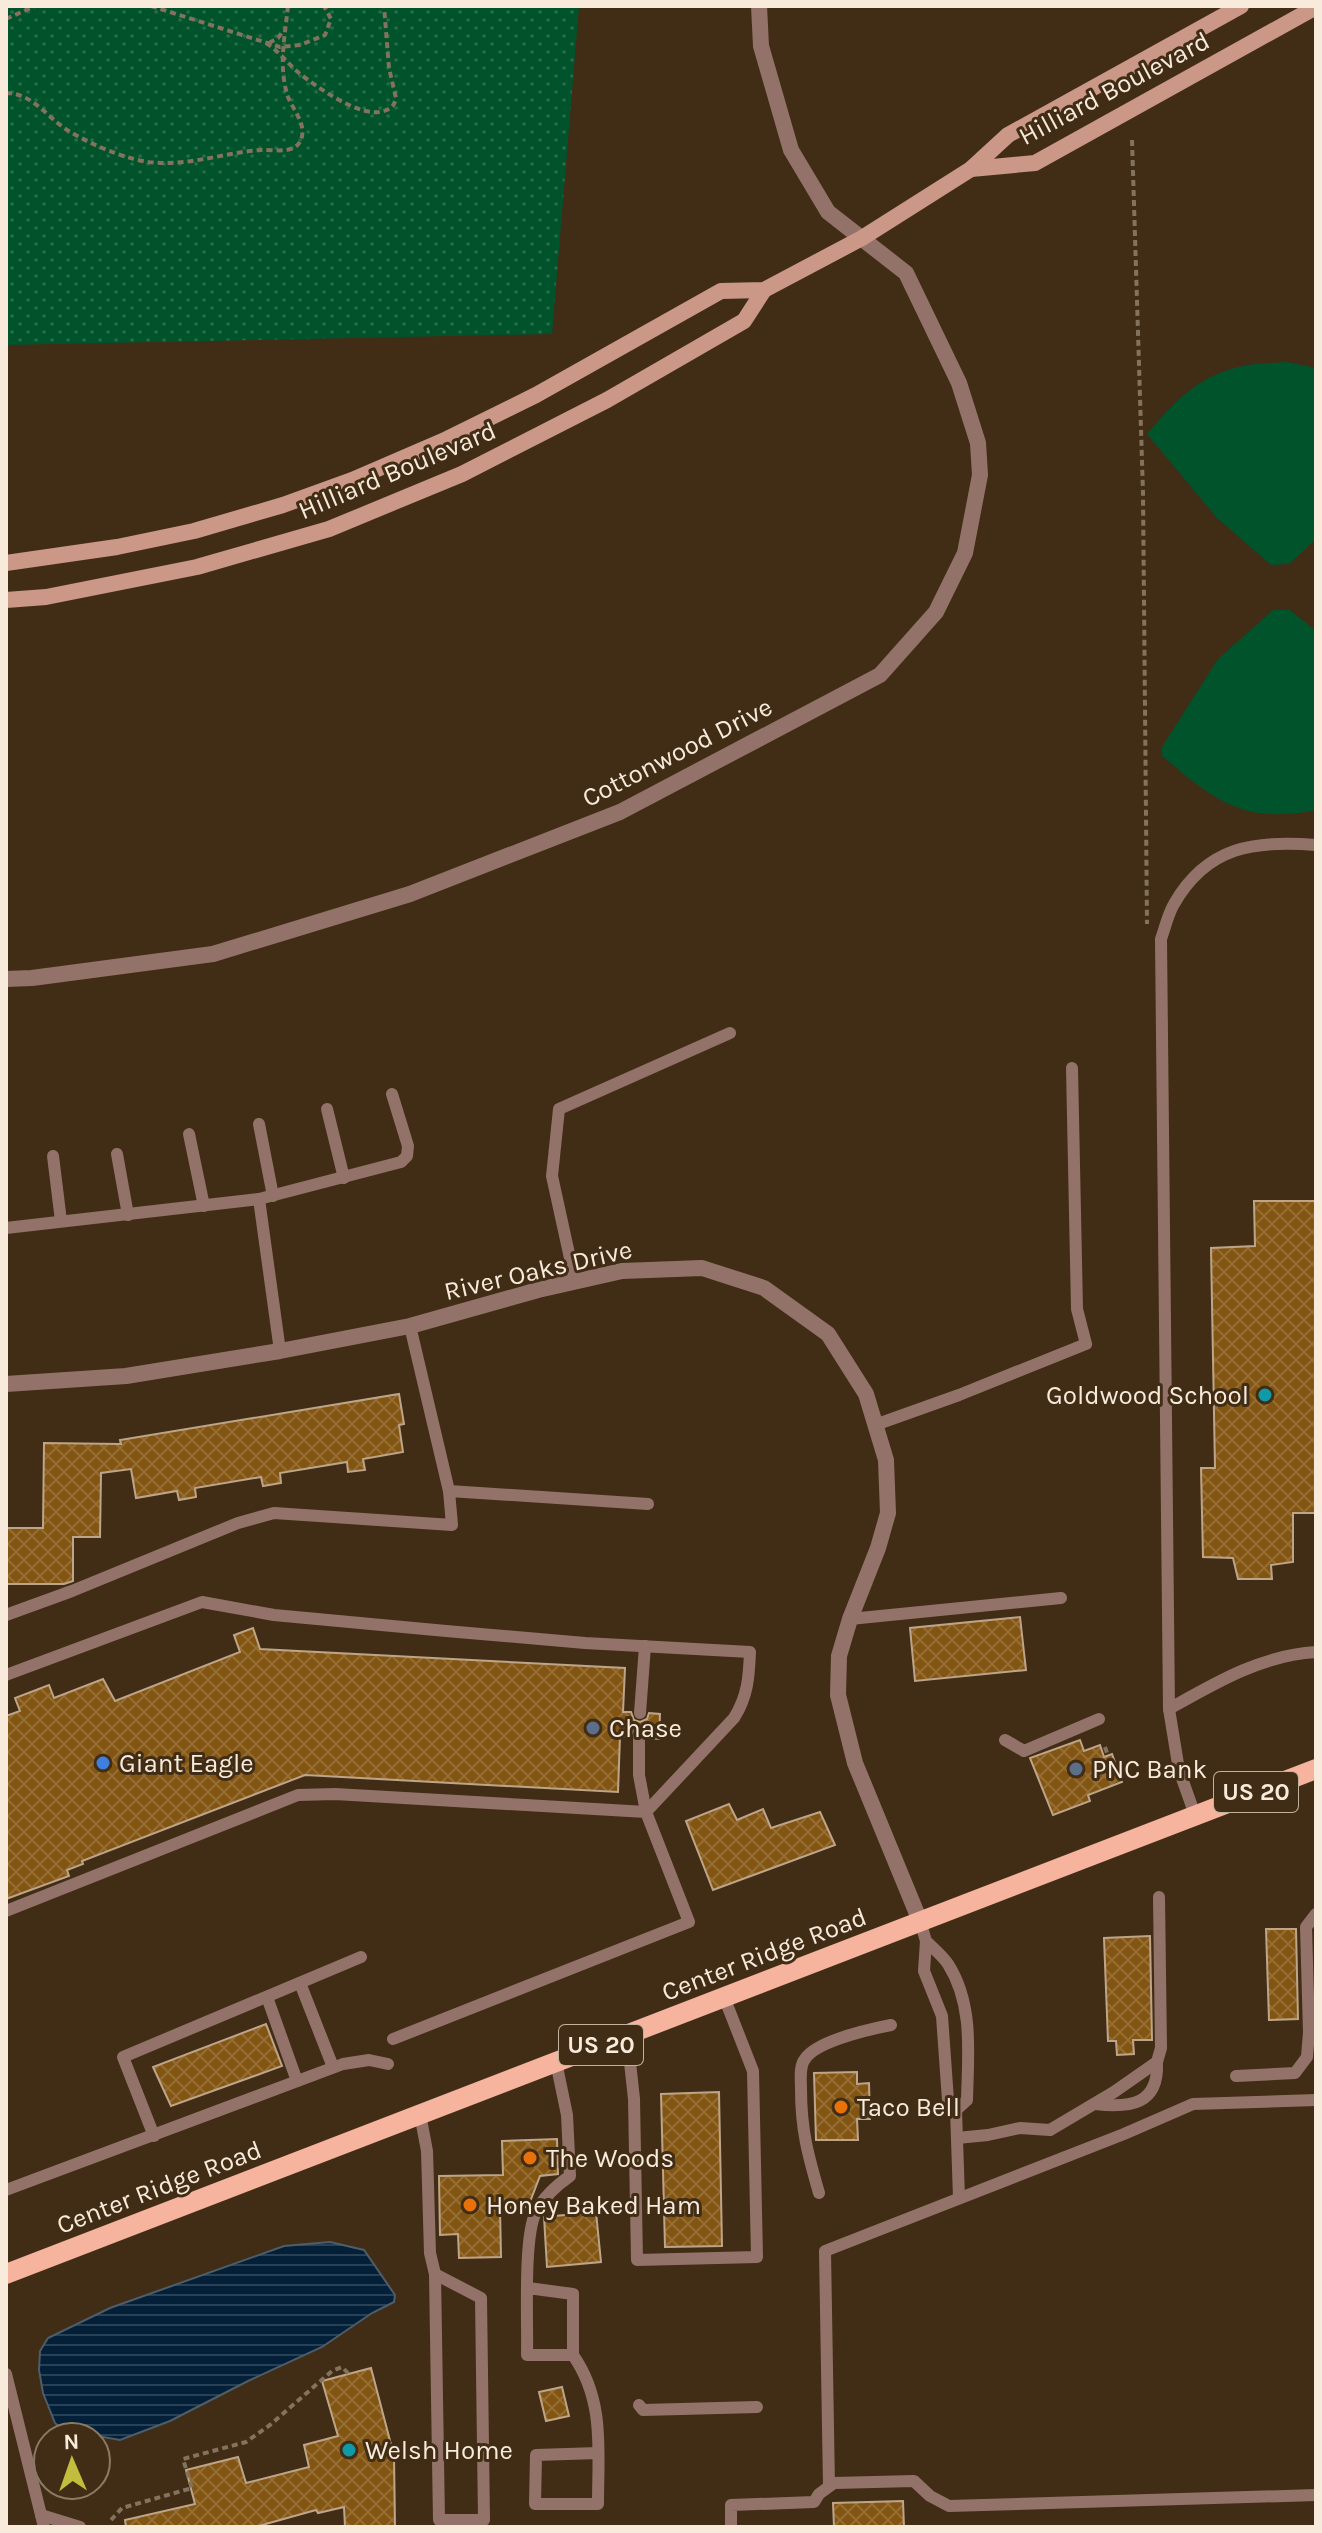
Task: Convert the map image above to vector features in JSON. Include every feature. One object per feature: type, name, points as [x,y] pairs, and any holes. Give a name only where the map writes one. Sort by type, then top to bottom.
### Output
[{"type":"main road","name":"Hilliard Boulevard","points":[[6,563],[117,547],[194,531],[352,480],[447,439],[536,395],[721,291],[764,290],[862,238],[971,169],[1008,135],[1241,6]]},
{"type":"main road","name":"Hilliard Boulevard","points":[[971,169],[1035,163],[1316,7]]},
{"type":"main road","name":"Hilliard Boulevard","points":[[6,600],[46,597],[197,567],[329,529],[462,474],[607,400],[744,321],[764,290]]},
{"type":"main road","name":"Center Ridge Road","points":[[6,2274],[1316,1769]]},
{"type":"street","name":"Cottonwood Drive","points":[[6,979],[213,954],[410,894],[620,812],[880,675],[936,612],[965,553],[980,475],[978,443],[959,383],[906,273],[828,212],[791,150],[761,46],[759,6]]},
{"type":"street","name":"River Oaks Drive","points":[[6,1384],[126,1376],[280,1351],[410,1326],[622,1271],[702,1268],[764,1288],[828,1334],[866,1394],[886,1460],[888,1513],[839,1656],[838,1695],[855,1763],[920,1921]]},
{"type":"lane","points":[[1195,1815],[1179,1770],[1169,1709],[1161,939],[1173,905],[1192,878],[1217,857],[1247,847],[1281,842],[1316,845]]},
{"type":"lane","points":[[575,1281],[552,1176],[559,1109],[730,1033]]},
{"type":"lane","points":[[875,1425],[1086,1344],[1077,1309],[1072,1068]]},
{"type":"lane","points":[[6,1228],[259,1199],[401,1162],[407,1156],[408,1146],[392,1094]]},
{"type":"lane","points":[[327,1109],[344,1178]]},
{"type":"lane","points":[[259,1124],[273,1196]]},
{"type":"lane","points":[[189,1134],[204,1206]]},
{"type":"lane","points":[[117,1154],[128,1215]]},
{"type":"lane","points":[[53,1156],[61,1221]]},
{"type":"lane","points":[[259,1199],[280,1351]]},
{"type":"lane","points":[[6,1615],[238,1523],[274,1513],[452,1525],[449,1491],[410,1326]]},
{"type":"lane","points":[[449,1491],[648,1504]]},
{"type":"lane","points":[[850,1619],[1061,1598]]},
{"type":"lane","points":[[6,1675],[202,1602],[274,1615],[554,1640],[750,1652],[744,1703],[734,1718],[646,1812]]},
{"type":"lane","points":[[640,1713],[645,1646]]},
{"type":"lane","points":[[1169,1709],[1226,1676],[1293,1653],[1316,1652]]},
{"type":"lane","points":[[1005,1740],[1024,1751],[1099,1719]]},
{"type":"lane","points":[[393,2039],[689,1922],[646,1812],[639,1775],[639,1737]]},
{"type":"lane","points":[[6,1911],[298,1795],[348,1795],[646,1812]]},
{"type":"lane","points":[[1095,2104],[1120,2106],[1139,2102],[1152,2090],[1157,2077],[1161,2048],[1159,1897]]},
{"type":"lane","points":[[1236,2076],[1295,2073],[1307,2057],[1306,1927],[1316,1914]]},
{"type":"lane","points":[[920,1921],[926,1941],[924,1971],[942,2016],[948,2100],[956,2110],[959,2198]]},
{"type":"lane","points":[[926,1941],[948,1962],[967,2012],[967,2100],[956,2110]]},
{"type":"lane","points":[[154,2136],[123,2057],[361,1957]]},
{"type":"lane","points":[[300,1983],[333,2067]]},
{"type":"lane","points":[[267,1997],[297,2081]]},
{"type":"lane","points":[[627,2035],[634,2099],[637,2260],[757,2257],[753,2071],[724,1997]]},
{"type":"lane","points":[[819,2193],[801,2124],[804,2059],[840,2039],[891,2025]]},
{"type":"lane","points":[[6,2190],[333,2067],[362,2060],[388,2064]]},
{"type":"lane","points":[[556,2062],[567,2115],[570,2176],[556,2186],[535,2213],[529,2243],[527,2355],[573,2355]]},
{"type":"lane","points":[[957,2138],[1020,2128],[1050,2130],[1157,2062]]},
{"type":"lane","points":[[829,2486],[825,2251],[1193,2104],[1316,2100]]},
{"type":"lane","points":[[420,2114],[427,2151],[430,2253],[435,2274],[439,2520],[484,2520],[481,2298],[435,2274]]},
{"type":"lane","points":[[528,2288],[573,2294],[573,2355],[586,2374],[598,2416],[598,2453],[598,2504],[535,2504],[536,2455],[598,2453]]},
{"type":"lane","points":[[6,2374],[43,2521],[80,2527]]},
{"type":"lane","points":[[639,2405],[643,2410],[757,2407]]},
{"type":"lane","points":[[731,2527],[731,2505],[814,2502],[834,2483],[914,2481],[930,2496],[949,2506],[1316,2495]]},
{"type":"path","points":[[6,19],[35,6]]},
{"type":"path","points":[[151,6],[283,47],[300,45],[325,35],[331,19],[324,6]]},
{"type":"path","points":[[6,93],[27,98],[53,121],[97,145],[134,159],[176,164],[254,151],[285,150],[297,146],[303,131],[288,95],[285,78],[283,47],[288,6]]},
{"type":"path","points":[[266,43],[331,95],[373,113],[390,109],[396,98],[389,68],[384,6]]},
{"type":"path","points":[[266,43],[276,40],[284,28]]},
{"type":"path","points":[[285,78],[288,72],[298,71]]},
{"type":"path","points":[[1132,140],[1143,493],[1147,934]]},
{"type":"path","points":[[1105,1747],[1108,1756]]},
{"type":"path","points":[[111,2520],[122,2508],[192,2488],[183,2459],[246,2442],[332,2371],[342,2367],[349,2374]]},
{"type":"green space","points":[[6,6],[579,6],[552,334],[6,345]]},
{"type":"green space","points":[[1287,362],[1316,368],[1316,539],[1289,564],[1271,565],[1217,518],[1147,434],[1178,400],[1213,376],[1248,365]]},
{"type":"green space","points":[[1273,610],[1290,610],[1316,631],[1316,810],[1291,814],[1249,811],[1232,805],[1198,785],[1162,756],[1162,747],[1218,659]]},
{"type":"water","points":[[330,2242],[364,2250],[395,2295],[394,2302],[322,2347],[170,2421],[120,2440],[112,2439],[112,2421],[54,2421],[43,2393],[39,2370],[40,2351],[48,2338],[110,2308],[284,2246]]},
{"type":"building","name":"Goldwood School","points":[[1254,1201],[1316,1201],[1316,1513],[1293,1513],[1293,1562],[1271,1565],[1272,1579],[1238,1579],[1233,1558],[1203,1557],[1201,1468],[1215,1468],[1211,1248],[1255,1246]]},
{"type":"building","points":[[399,1394],[404,1424],[399,1425],[403,1452],[363,1459],[365,1470],[348,1472],[347,1462],[280,1473],[281,1483],[263,1486],[261,1477],[195,1488],[196,1497],[179,1500],[177,1491],[136,1498],[131,1469],[101,1473],[100,1537],[73,1537],[73,1581],[64,1584],[6,1584],[6,1528],[43,1528],[44,1443],[121,1444],[120,1440]]},
{"type":"building","points":[[1020,1617],[1026,1670],[915,1681],[910,1628]]},
{"type":"building","points":[[253,1628],[260,1649],[625,1668],[623,1712],[631,1712],[634,1720],[640,1722],[647,1719],[649,1713],[660,1714],[659,1739],[648,1738],[640,1728],[634,1730],[630,1737],[620,1736],[618,1792],[305,1775],[82,1861],[83,1864],[67,1870],[69,1876],[6,1899],[6,1716],[20,1711],[15,1698],[49,1685],[54,1698],[103,1679],[115,1701],[240,1652],[234,1635]]},
{"type":"building","name":"PNC Bank","points":[[1080,1740],[1084,1751],[1100,1745],[1104,1757],[1112,1754],[1122,1782],[1088,1795],[1090,1801],[1053,1815],[1030,1758]]},
{"type":"building","points":[[729,1804],[737,1820],[763,1809],[771,1828],[820,1812],[835,1845],[713,1890],[686,1821]]},
{"type":"building","points":[[1266,1929],[1296,1929],[1298,2019],[1269,2020]]},
{"type":"building","points":[[1150,1936],[1152,2040],[1133,2040],[1134,2054],[1117,2055],[1116,2041],[1108,2041],[1104,1938]]},
{"type":"building","points":[[266,2024],[282,2066],[171,2106],[153,2067]]},
{"type":"building","name":"Taco Bell","points":[[857,2072],[857,2084],[869,2083],[870,2119],[857,2119],[858,2140],[816,2140],[814,2073]]},
{"type":"building","points":[[719,2092],[722,2246],[665,2247],[661,2094]]},
{"type":"building","points":[[557,2139],[558,2174],[540,2176],[528,2207],[500,2208],[501,2257],[459,2258],[458,2234],[440,2235],[439,2176],[503,2175],[502,2141]]},
{"type":"building","points":[[596,2212],[601,2262],[547,2267],[544,2217]]},
{"type":"building","name":"Welsh Home","points":[[371,2368],[394,2456],[395,2527],[345,2527],[344,2507],[318,2513],[316,2510],[255,2527],[126,2527],[125,2520],[195,2504],[186,2470],[238,2457],[246,2483],[309,2467],[304,2445],[338,2436],[322,2381]]},
{"type":"building","points":[[562,2387],[569,2416],[546,2421],[539,2392]]},
{"type":"building","points":[[903,2501],[904,2527],[834,2527],[833,2503]]},
{"type":"place","name":"Goldwood School","points":[[1265,1395]]},
{"type":"place","name":"Chase","points":[[593,1728]]},
{"type":"place","name":"Giant Eagle","points":[[103,1763]]},
{"type":"place","name":"PNC Bank","points":[[1076,1769]]},
{"type":"place","name":"Taco Bell","points":[[841,2107]]},
{"type":"place","name":"The Woods","points":[[530,2158]]},
{"type":"place","name":"Honey Baked Ham","points":[[470,2205]]},
{"type":"place","name":"Welsh Home","points":[[349,2450]]}]
